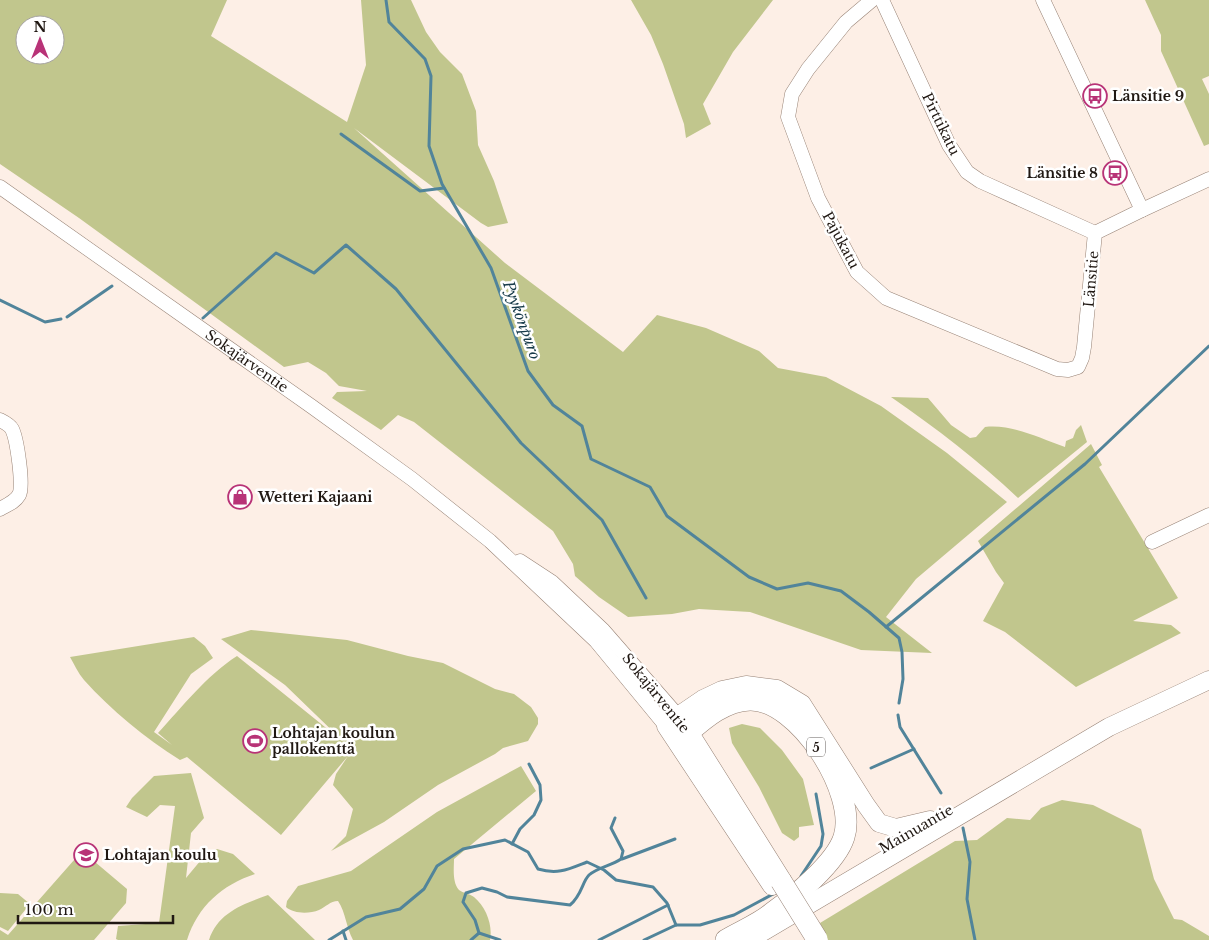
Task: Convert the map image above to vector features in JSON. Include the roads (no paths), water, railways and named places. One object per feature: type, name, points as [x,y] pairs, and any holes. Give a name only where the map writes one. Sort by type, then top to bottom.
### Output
[{"type":"highway","name":"5","points":[[677,728],[704,719],[725,705],[751,700],[774,706],[792,718],[806,734],[819,751],[839,787],[845,805],[847,820],[844,838],[834,856],[820,872],[771,914]]},
{"type":"highway","name":"Sokajärventie","points":[[677,728],[777,883],[817,940]]},
{"type":"highway","name":"Mainuantie","points":[[726,940],[771,914]]},
{"type":"main road","name":"Mainuantie","points":[[749,940],[1109,727],[1209,680]]},
{"type":"main road","points":[[677,728],[703,699],[722,690],[746,685],[777,689],[802,704],[866,805],[880,823],[896,828],[930,820]]},
{"type":"main road","name":"Mainuantie","points":[[771,914],[930,820],[1087,734],[1109,727]]},
{"type":"street","name":"Pajukatu","points":[[872,0],[846,22],[808,69],[792,94],[788,117],[818,198],[858,272],[886,298],[1057,369],[1068,370],[1078,367]]},
{"type":"street","name":"Pirttikatu","points":[[882,0],[949,145],[966,172],[980,181],[1095,234]]},
{"type":"street","points":[[1043,0],[1142,210]]},
{"type":"street","name":"Länsitie","points":[[1078,367],[1084,347],[1095,234],[1209,179]]},
{"type":"street","name":"Sokajärventie","points":[[0,187],[412,479],[490,542],[552,582],[597,624],[677,728]]},
{"type":"street","points":[[0,420],[12,428],[21,483],[20,494],[11,504],[0,509]]},
{"type":"street","points":[[1152,542],[1209,515]]},
{"type":"waterway","name":"Pyykönpuro","points":[[386,0],[389,22],[425,59],[431,76],[429,146],[442,184],[491,268],[528,371],[553,405],[582,426],[591,459],[650,487],[667,516],[749,577],[777,589],[808,583],[841,591],[869,612],[899,638],[902,652],[903,679],[899,703]]},
{"type":"waterway","points":[[341,134],[420,191],[444,188]]},
{"type":"waterway","points":[[203,318],[276,253],[314,273],[346,245],[396,289],[521,443],[602,520],[646,598]]},
{"type":"waterway","points":[[67,317],[112,286]]},
{"type":"waterway","points":[[0,300],[45,322],[61,319]]},
{"type":"waterway","points":[[886,627],[1085,464],[1209,346]]},
{"type":"waterway","name":"Pyykönpuro","points":[[898,715],[900,727],[941,793]]},
{"type":"waterway","points":[[871,768],[914,749]]},
{"type":"waterway","points":[[512,844],[520,829],[534,815],[541,800],[540,785],[529,764]]},
{"type":"waterway","points":[[801,876],[821,846],[823,834],[816,794]]},
{"type":"waterway","points":[[479,933],[475,920],[463,902],[466,893],[482,888],[507,897],[570,905],[577,897],[589,875],[621,859],[623,851],[611,828],[615,818]]},
{"type":"waterway","name":"Pyykönpuro","points":[[963,828],[970,862],[967,899],[975,940]]},
{"type":"waterway","points":[[622,859],[675,839]]},
{"type":"waterway","points":[[329,940],[366,917],[400,909],[424,889],[437,866],[463,849],[505,840],[528,852],[538,869],[558,871],[587,862],[604,870],[616,880],[653,887],[667,903],[676,925]]},
{"type":"waterway","points":[[644,940],[676,925],[700,925],[734,915],[775,893]]},
{"type":"waterway","points":[[599,940],[668,905]]},
{"type":"waterway","points":[[343,931],[346,940]]},
{"type":"waterway","points":[[471,940],[479,933],[500,940]]},
{"type":"place","name":"Länsitie 9","points":[[1095,96]]},
{"type":"place","name":"Länsitie 8","points":[[1115,173]]},
{"type":"place","name":"Wetteri Kajaani","points":[[240,497]]},
{"type":"place","name":"Lohtajan koulun pallokenttä","points":[[255,741]]},
{"type":"place","name":"Lohtajan koulu","points":[[86,855]]}]
